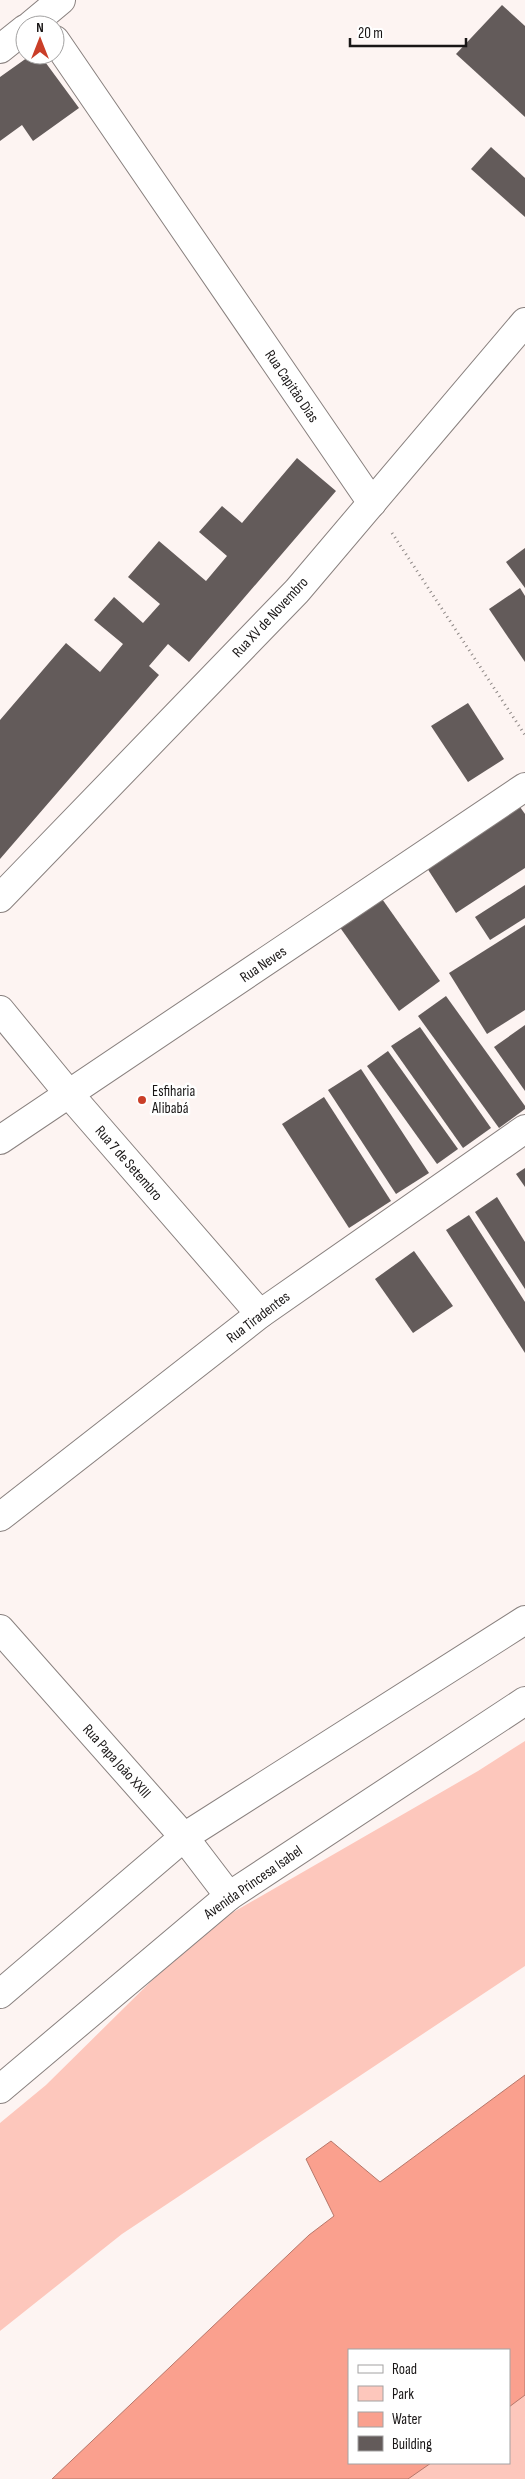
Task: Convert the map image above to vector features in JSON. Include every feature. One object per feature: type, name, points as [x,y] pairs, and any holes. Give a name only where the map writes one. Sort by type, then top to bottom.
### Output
[{"type":"street","points":[[40,15],[61,0]]},
{"type":"street","points":[[0,49],[15,36]]},
{"type":"street","name":"Rua Capitão Dias","points":[[65,55],[372,503]]},
{"type":"street","name":"Rua XV de Novembro","points":[[0,898],[297,591],[525,322]]},
{"type":"street","name":"Rua Neves","points":[[0,1140],[525,787]]},
{"type":"street","name":"Rua 7 de Setembro","points":[[0,1010],[69,1094],[260,1314]]},
{"type":"street","name":"Rua Tiradentes","points":[[0,1517],[260,1314],[525,1129]]},
{"type":"street","points":[[0,1994],[184,1837],[525,1620]]},
{"type":"street","name":"Rua Papa João XXIII","points":[[0,1629],[184,1837],[229,1896]]},
{"type":"street","name":"Avenida Princesa Isabel","points":[[0,2089],[229,1896],[525,1701]]},
{"type":"path","points":[[372,503],[525,735]]},
{"type":"green space","points":[[525,1741],[525,1966],[122,2234],[0,2331],[0,2123],[46,2085],[204,1929],[478,1771]]},
{"type":"green space","points":[[525,2268],[525,2479],[275,2479],[348,2463],[510,2464],[509,2349]]},
{"type":"water","points":[[525,2075],[525,2395],[510,2406],[510,2349],[348,2349],[348,2464],[430,2464],[408,2479],[52,2479],[309,2235],[334,2216],[306,2159],[331,2141],[380,2182]]},
{"type":"building","points":[[502,5],[525,26],[525,117],[456,54]]},
{"type":"building","points":[[17,65],[47,65],[79,108],[33,141],[22,125],[0,141],[0,77]]},
{"type":"building","points":[[491,147],[525,178],[525,217],[471,169]]},
{"type":"building","points":[[297,458],[336,491],[189,662],[168,644],[149,666],[159,675],[0,859],[0,720],[66,643],[100,672],[123,644],[94,620],[114,597],[143,623],[160,604],[128,577],[159,541],[206,581],[227,556],[199,532],[222,506],[242,523]]},
{"type":"building","points":[[525,548],[525,588],[506,562]]},
{"type":"building","points":[[520,588],[525,596],[525,662],[489,609]]},
{"type":"building","points":[[468,703],[504,759],[468,782],[431,726]]},
{"type":"building","points":[[520,807],[525,814],[525,868],[456,913],[427,868]]},
{"type":"building","points":[[525,885],[525,918],[490,940],[475,917]]},
{"type":"building","points":[[380,896],[440,981],[399,1011],[339,926]]},
{"type":"building","points":[[525,925],[525,1010],[487,1034],[449,973]]},
{"type":"building","points":[[446,996],[525,1106],[525,1109],[499,1128],[418,1016]]},
{"type":"building","points":[[525,1025],[525,1091],[494,1047]]},
{"type":"building","points":[[420,1027],[491,1128],[463,1148],[391,1046]]},
{"type":"building","points":[[388,1051],[458,1149],[437,1164],[367,1066]]},
{"type":"building","points":[[361,1069],[429,1173],[396,1194],[328,1090]]},
{"type":"building","points":[[324,1097],[391,1201],[349,1228],[282,1124]]},
{"type":"building","points":[[525,1168],[525,1187],[516,1174]]},
{"type":"building","points":[[497,1197],[525,1242],[525,1289],[475,1212]]},
{"type":"building","points":[[469,1215],[525,1302],[525,1353],[446,1230]]},
{"type":"building","points":[[414,1251],[453,1306],[413,1333],[375,1279]]},
{"type":"place","name":"Esfiharia Alibabá","points":[[142,1100]]}]
